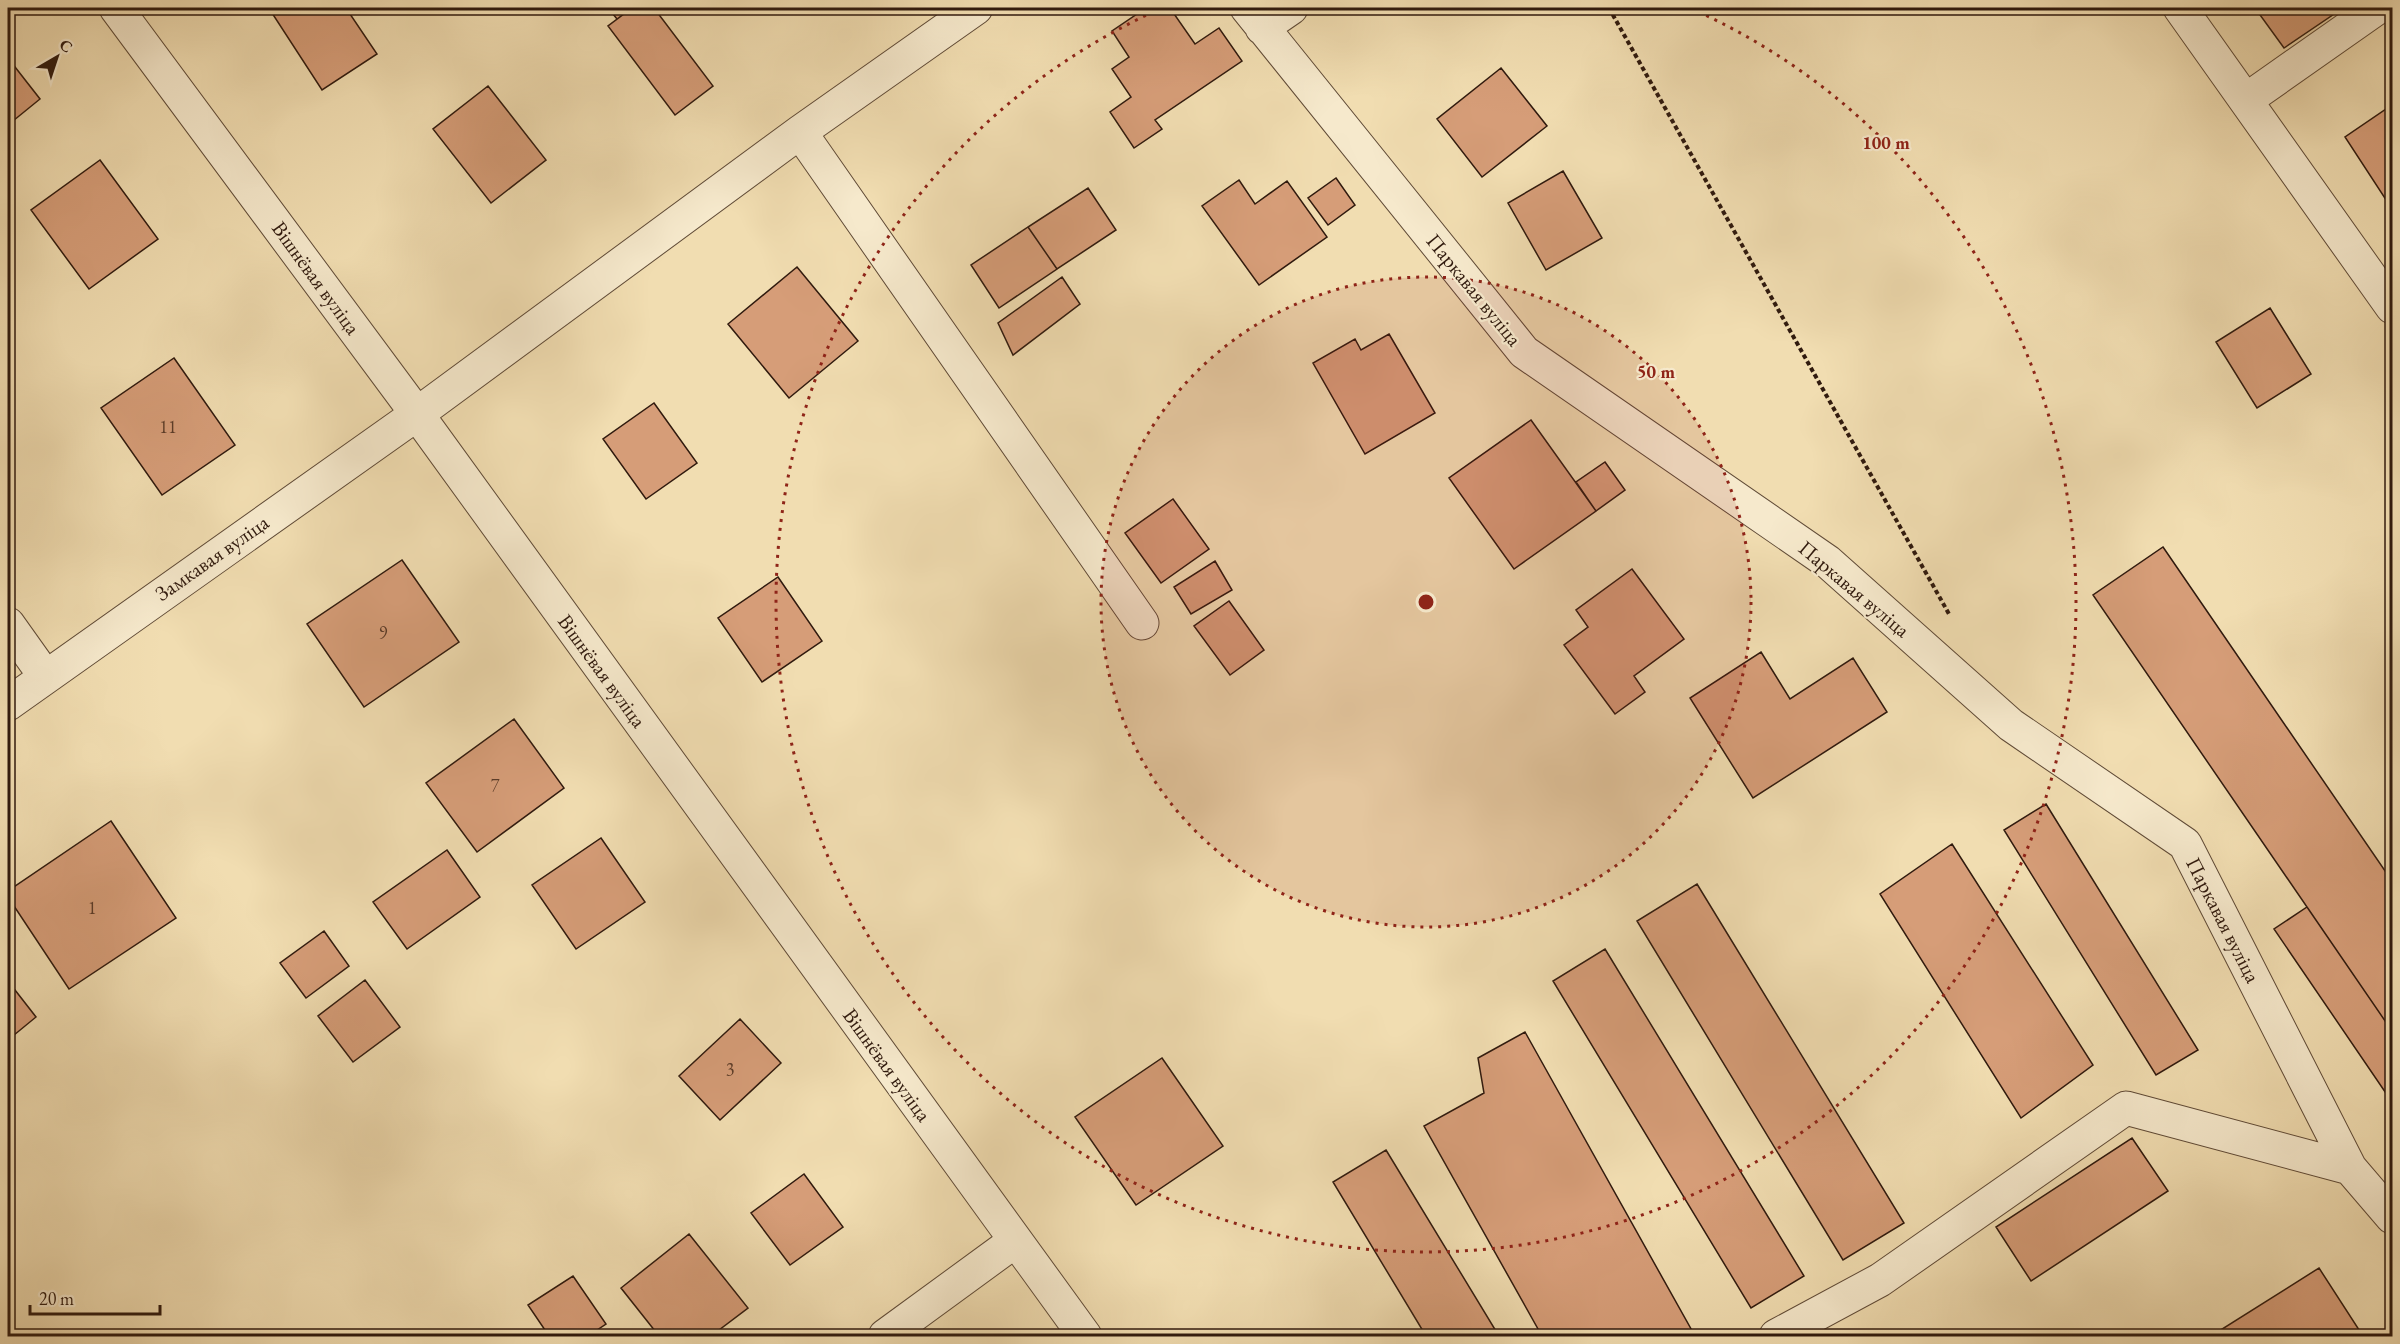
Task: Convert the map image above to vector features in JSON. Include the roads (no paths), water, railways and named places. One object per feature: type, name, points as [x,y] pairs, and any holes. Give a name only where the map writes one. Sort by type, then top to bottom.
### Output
[{"type":"street","name":"Вішнёвая вуліца","points":[[117,8],[417,414],[1085,1336]]},
{"type":"street","name":"Замкавая вуліца","points":[[8,704],[417,414],[800,132],[976,8]]},
{"type":"street","points":[[1254,18],[1291,8]]},
{"type":"street","points":[[2180,8],[2392,307]]},
{"type":"street","points":[[2246,99],[2377,8]]},
{"type":"street","name":"Паркавая вуліца","points":[[1254,18],[1524,352],[1828,562],[2011,725],[2185,844],[2350,1168],[2392,1217]]},
{"type":"street","points":[[800,132],[1142,623]]},
{"type":"street","points":[[8,624],[45,676]]},
{"type":"street","points":[[1776,1336],[1880,1280],[2126,1108],[2350,1168]]},
{"type":"street","points":[[885,1336],[1015,1241]]}]
